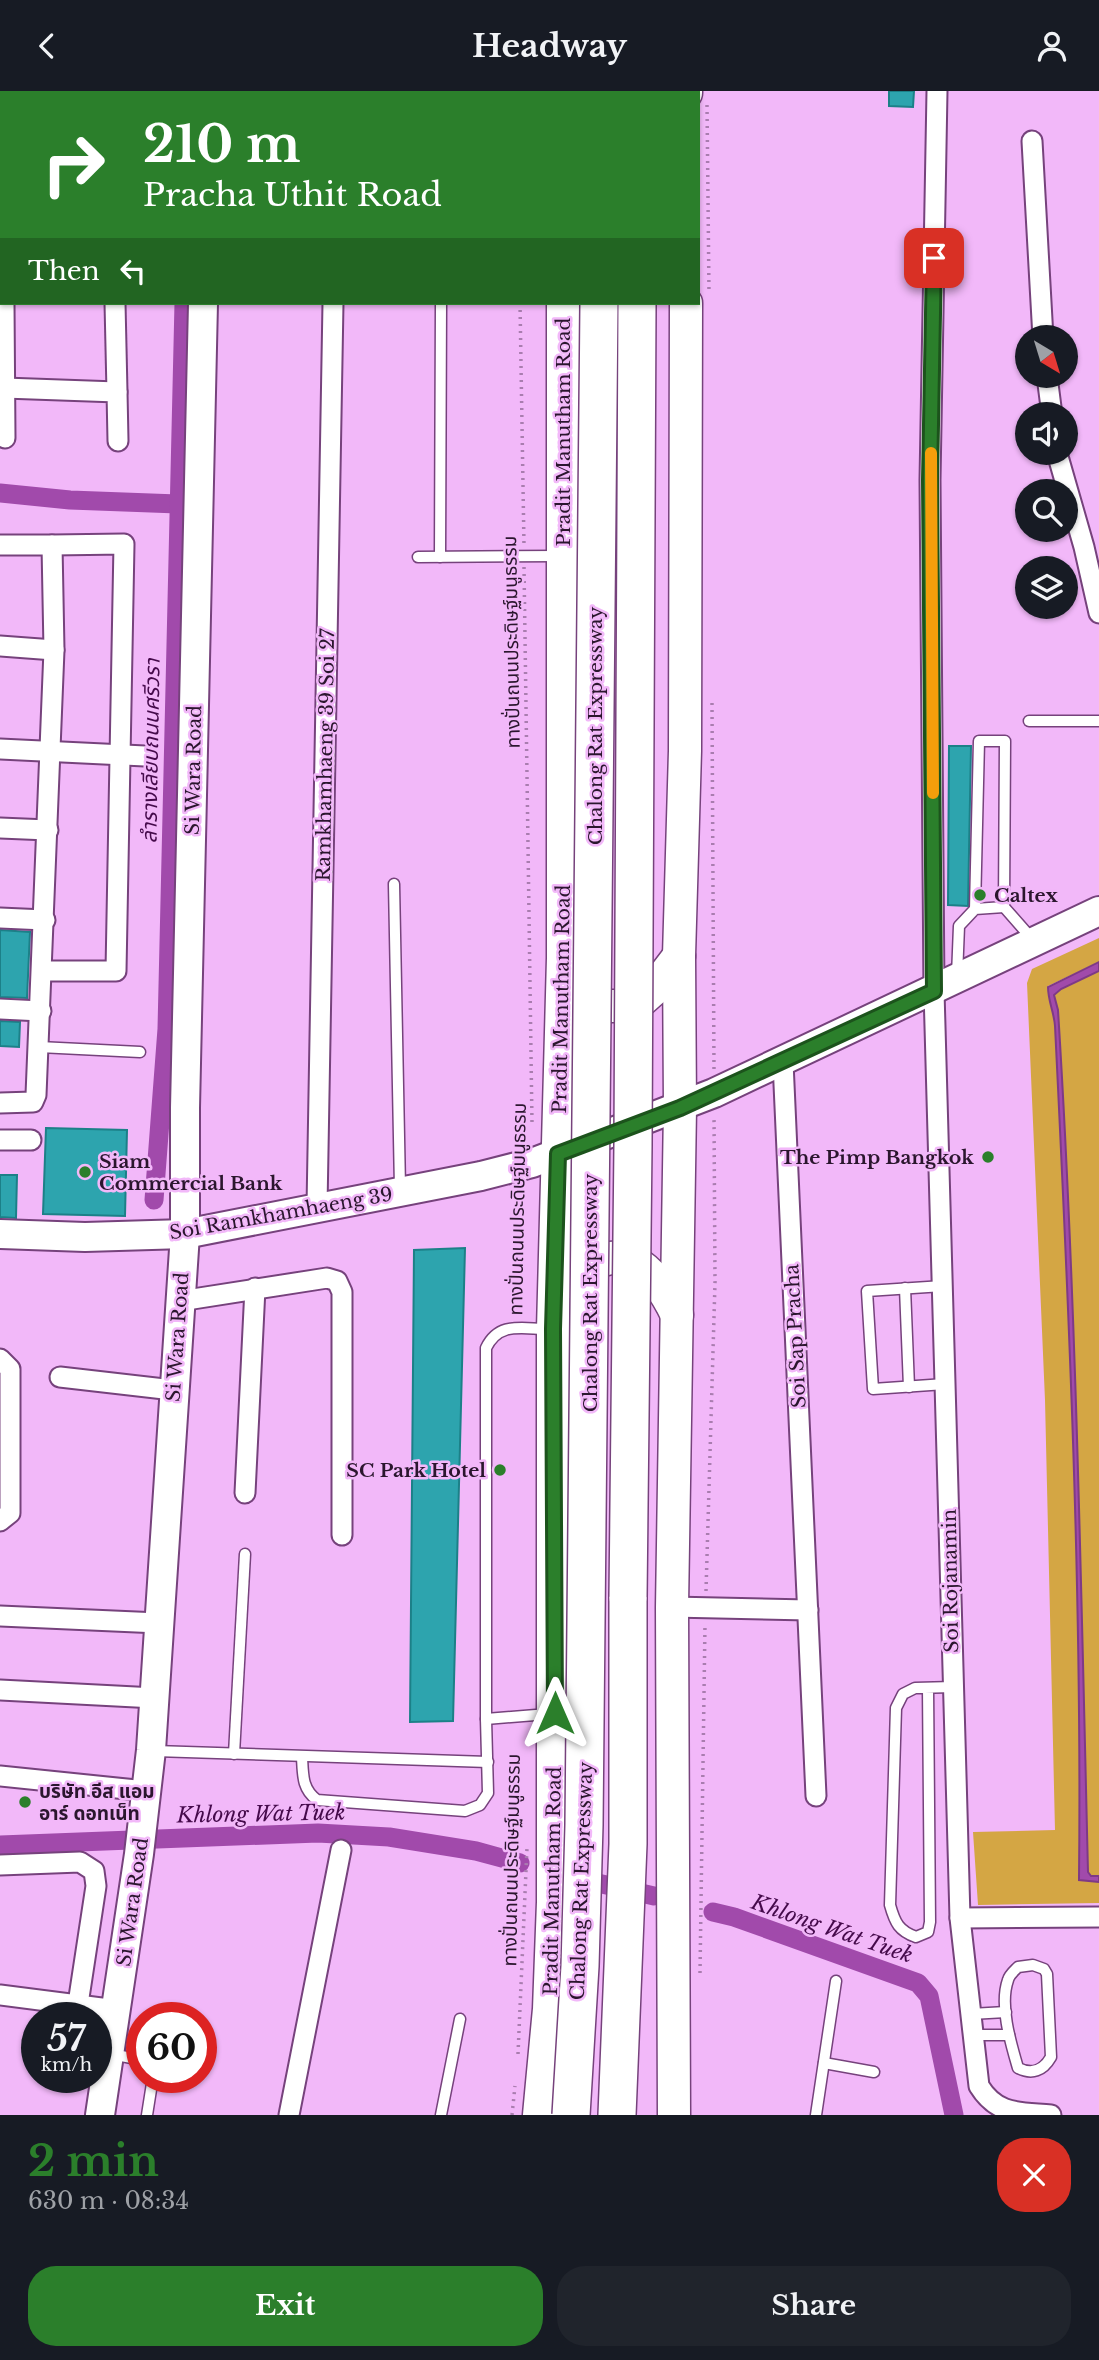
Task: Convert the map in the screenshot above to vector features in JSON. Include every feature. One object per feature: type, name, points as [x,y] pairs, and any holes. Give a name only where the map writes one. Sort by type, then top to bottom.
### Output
[{"type":"highway","name":"Chalong Rat Expressway","points":[[571,2115],[580,1966],[584,1825],[599,305]]},
{"type":"highway","name":"Chalong Rat Expressway","points":[[617,2115],[628,1844],[637,305]]},
{"type":"main road","name":"Pradit Manutham Road","points":[[539,2115],[549,2009],[554,1902],[553,1325],[545,1159],[563,958],[564,305]]},
{"type":"main road","points":[[674,2115],[672,1607],[685,751],[686,305]]},
{"type":"main road","points":[[563,958],[573,982],[600,1006],[635,1006],[653,990],[680,956]]},
{"type":"main road","points":[[553,1325],[572,1283],[582,1272],[609,1257],[645,1268],[658,1281],[677,1315]]},
{"type":"street","name":"Soi Rojanamin","points":[[936,91],[930,480],[946,985],[943,1286],[960,1918],[979,2086],[987,2100],[1003,2111],[1051,2115]]},
{"type":"street","points":[[1032,141],[1042,325]]},
{"type":"street","points":[[4,305],[5,438]]},
{"type":"street","points":[[115,305],[118,441]]},
{"type":"street","name":"Si Wara Road","points":[[112,2041],[151,1750],[185,1234],[185,1108],[203,305]]},
{"type":"street","name":"Ramkhamhaeng 39 Soi 27","points":[[317,1207],[333,305]]},
{"type":"street","points":[[4,388],[117,392]]},
{"type":"street","points":[[1060,465],[1084,547],[1099,613]]},
{"type":"street","points":[[0,545],[124,544],[116,971],[42,971]]},
{"type":"street","points":[[0,1103],[33,1103],[36,1095],[54,650],[52,545]]},
{"type":"street","points":[[0,646],[54,650]]},
{"type":"street","points":[[0,749],[145,756]]},
{"type":"street","points":[[0,828],[48,830]]},
{"type":"street","name":"Soi Ramkhamhaeng 39","points":[[0,1234],[85,1237],[185,1234],[400,1192],[545,1159],[680,1108],[783,1062],[1099,911]]},
{"type":"street","points":[[0,918],[45,920]]},
{"type":"street","points":[[0,1009],[41,1011]]},
{"type":"street","name":"Soi Sap Pracha","points":[[783,1062],[816,1796]]},
{"type":"street","points":[[0,1140],[31,1140]]},
{"type":"street","points":[[180,1301],[327,1278],[337,1281],[342,1292],[342,1535]]},
{"type":"street","points":[[245,1493],[255,1288]]},
{"type":"street","points":[[0,1359],[10,1369],[5,1444],[10,1513],[0,1521]]},
{"type":"street","points":[[61,1377],[173,1390]]},
{"type":"street","points":[[672,1607],[808,1610]]},
{"type":"street","points":[[0,1616],[159,1623]]},
{"type":"street","points":[[0,1690],[155,1698]]},
{"type":"street","points":[[0,1776],[146,1791]]},
{"type":"street","points":[[289,2115],[341,1850]]},
{"type":"street","points":[[0,1865],[80,1862],[94,1871],[96,1886],[78,2002]]},
{"type":"street","points":[[960,1918],[1099,1917]]},
{"type":"street","points":[[0,1995],[61,2002]]},
{"type":"street","points":[[112,2009],[117,2010]]},
{"type":"street","name":"Si Wara Road","points":[[100,2115],[104,2093]]},
{"type":"lane","points":[[440,557],[441,305]]},
{"type":"lane","points":[[418,557],[563,556]]},
{"type":"lane","points":[[1029,721],[1099,721]]},
{"type":"lane","points":[[946,985],[959,926],[975,909],[979,741],[1006,741],[1004,907],[1035,942]]},
{"type":"lane","points":[[394,884],[400,1192]]},
{"type":"lane","points":[[975,909],[1004,907]]},
{"type":"lane","points":[[39,1047],[140,1052]]},
{"type":"lane","points":[[943,1286],[867,1291],[873,1389],[945,1384]]},
{"type":"lane","points":[[905,1288],[909,1387]]},
{"type":"lane","points":[[302,1757],[307,1794],[317,1800],[465,1811],[480,1805],[488,1793],[485,1719],[486,1348],[493,1335],[507,1329],[553,1325]]},
{"type":"lane","points":[[234,1754],[245,1554]]},
{"type":"lane","points":[[928,1688],[930,1922],[928,1932],[916,1937],[904,1933],[895,1923],[890,1905],[896,1708],[903,1693],[915,1688],[928,1688],[953,1688]]},
{"type":"lane","points":[[485,1719],[555,1713]]},
{"type":"lane","points":[[151,1750],[488,1762]]},
{"type":"lane","points":[[1033,1965],[1044,1969],[1049,1985],[1051,2057],[1039,2071],[1027,2073],[1018,2068],[1009,2035],[1006,2012],[1008,1978],[1018,1967],[1033,1965]]},
{"type":"lane","points":[[816,2115],[836,1980]]},
{"type":"lane","points":[[971,2014],[1006,2012]]},
{"type":"lane","points":[[441,2115],[460,2019]]},
{"type":"lane","points":[[973,2035],[1009,2035]]},
{"type":"lane","points":[[824,2063],[874,2072]]},
{"type":"lane","points":[[147,2115],[150,2093]]},
{"type":"path","name":"ทางปั่นถนนประดิษฐ์มนูธรรม","points":[[520,305],[524,556],[545,1159]]},
{"type":"path","name":"ทางปั่นถนนประดิษฐ์มนูธรรม","points":[[518,2055],[527,1842]]},
{"type":"path","points":[[512,2115],[516,2080]]},
{"type":"shaded area","points":[[1099,938],[1099,962],[1048,986],[1055,1026],[1073,1452],[1079,1879],[1099,1882],[1099,1903],[978,1905],[973,1832],[1055,1830],[1045,1400],[1027,983],[1032,969]]},
{"type":"shaded area","points":[[1099,962],[1099,971],[1054,995],[1058,1010],[1074,1333],[1088,1872],[1091,1876],[1099,1876],[1099,1882],[1079,1880],[1073,1453],[1055,1026],[1048,987]]},
{"type":"shaded area","points":[[1099,971],[1099,1876],[1091,1876],[1088,1872],[1069,1225],[1058,1010],[1054,995]]},
{"type":"building","points":[[889,91],[914,91],[913,107],[889,106]]},
{"type":"building","points":[[949,746],[971,746],[968,906],[948,905]]},
{"type":"building","points":[[0,930],[30,932],[27,998],[0,997]]},
{"type":"building","points":[[0,1021],[20,1022],[19,1047],[0,1046]]},
{"type":"building","name":"Siam Commercial Bank","points":[[46,1128],[127,1130],[125,1216],[43,1214]]},
{"type":"building","points":[[0,1175],[17,1175],[16,1218],[0,1217]]},
{"type":"building","name":"SC Park Hotel","points":[[465,1248],[453,1721],[410,1722],[414,1250]]},
{"type":"waterway","name":"ลำรางเลียบถนนศรีวรา","points":[[154,1200],[167,1029],[184,305]]},
{"type":"waterway","points":[[0,493],[70,500],[178,504]]},
{"type":"waterway","name":"Khlong Wat Tuek","points":[[0,1845],[318,1833],[389,1837],[476,1851],[520,1863]]},
{"type":"waterway","name":"Khlong Wat Tuek","points":[[576,1878],[654,1896]]},
{"type":"waterway","name":"Khlong Wat Tuek","points":[[713,1912],[734,1917],[918,1983],[929,1996],[954,2115]]},
{"type":"slow traffic","points":[[931,453],[933,793]]},
{"type":"place","name":"Caltex","points":[[980,895]]},
{"type":"place","name":"The Pimp Bangkok","points":[[988,1157]]},
{"type":"place","name":"Siam Commercial Bank","points":[[85,1172]]},
{"type":"place","name":"SC Park Hotel","points":[[500,1470]]},
{"type":"place","name":"บริษัท อีส แอม อาร์ ดอทเน็ท","points":[[25,1802]]},
{"type":"route","points":[[555,1713],[553,1329],[558,1154],[680,1108],[934,991],[930,480],[934,258]]}]
